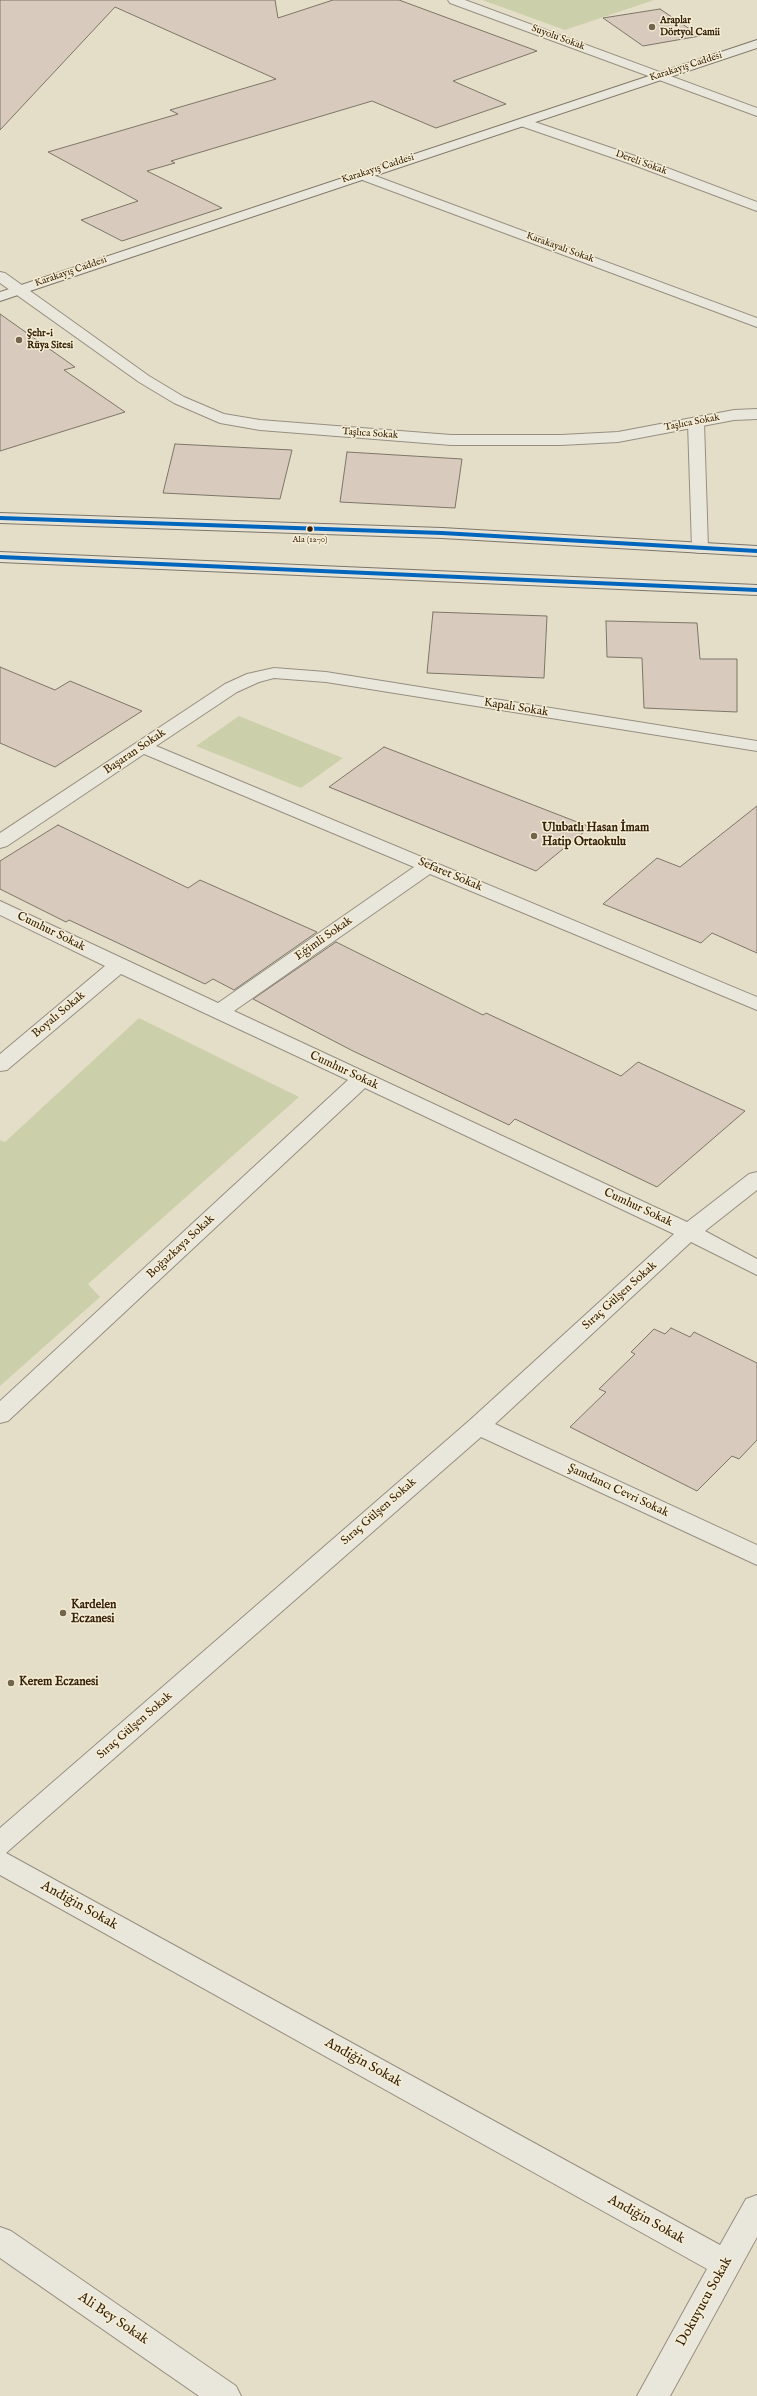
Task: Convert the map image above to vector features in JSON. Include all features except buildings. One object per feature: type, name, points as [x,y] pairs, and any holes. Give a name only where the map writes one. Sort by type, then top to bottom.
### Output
[{"type":"main road","points":[[0,518],[442,533],[757,551]]},
{"type":"main road","points":[[0,557],[176,566],[396,573],[757,590]]},
{"type":"street","name":"Suyolu Sokak","points":[[454,0],[661,75],[757,112]]},
{"type":"street","name":"Karakayış Caddesi","points":[[0,297],[19,289],[757,44]]},
{"type":"street","name":"Dereli Sokak","points":[[523,122],[636,160],[757,207]]},
{"type":"street","name":"Karakayalı Sokak","points":[[362,175],[757,323]]},
{"type":"street","name":"Taşlıca Sokak","points":[[0,276],[144,379],[179,400],[220,418],[260,425],[451,440],[504,441],[618,437],[757,414]]},
{"type":"street","points":[[696,423],[700,548]]},
{"type":"street","name":"Kapalı Sokak","points":[[274,672],[326,677],[757,746]]},
{"type":"street","name":"Başaran Sokak","points":[[0,842],[231,688],[253,678],[274,672]]},
{"type":"street","name":"Sefaret Sokak","points":[[143,747],[757,1004]]},
{"type":"street","name":"Eğimli Sokak","points":[[219,1012],[429,866]]},
{"type":"street","name":"Cumhur Sokak","points":[[0,907],[119,966],[690,1232],[757,1268]]},
{"type":"street","name":"Boyalı Sokak","points":[[0,1065],[119,966]]},
{"type":"street","name":"Boğazkaya Sokak","points":[[0,1415],[362,1079]]},
{"type":"street","name":"Sıraç Gülşen Sokak","points":[[0,1844],[478,1426],[690,1232],[757,1179]]},
{"type":"street","name":"Şamdancı Cevri Sokak","points":[[478,1426],[757,1556]]},
{"type":"street","name":"Andiğin Sokak","points":[[0,1862],[726,2264]]},
{"type":"street","name":"Dokuyucu Sokak","points":[[653,2396],[757,2208]]},
{"type":"street","name":"Ali Bey Sokak","points":[[0,2241],[225,2396]]},
{"type":"green space","points":[[482,0],[654,0],[565,30]]},
{"type":"green space","points":[[239,716],[343,758],[301,788],[196,746]]},
{"type":"green space","points":[[139,1018],[299,1097],[88,1284],[100,1297],[0,1386],[0,1140],[5,1142]]},
{"type":"transit line","points":[[0,518],[442,533],[757,551]]},
{"type":"transit line","points":[[0,557],[757,590]]},
{"type":"place","name":"Araplar Dörtyol Camii","points":[[652,27]]},
{"type":"place","name":"Şehr-i Rüya Sitesi","points":[[19,340]]},
{"type":"place","name":"Ala (1270)","points":[[310,529]]},
{"type":"place","name":"Ulubatlı Hasan İmam Hatip Ortaokulu","points":[[534,836]]},
{"type":"place","name":"Kardelen Eczanesi","points":[[63,1613]]},
{"type":"place","name":"Kerem Eczanesi","points":[[11,1683]]}]
